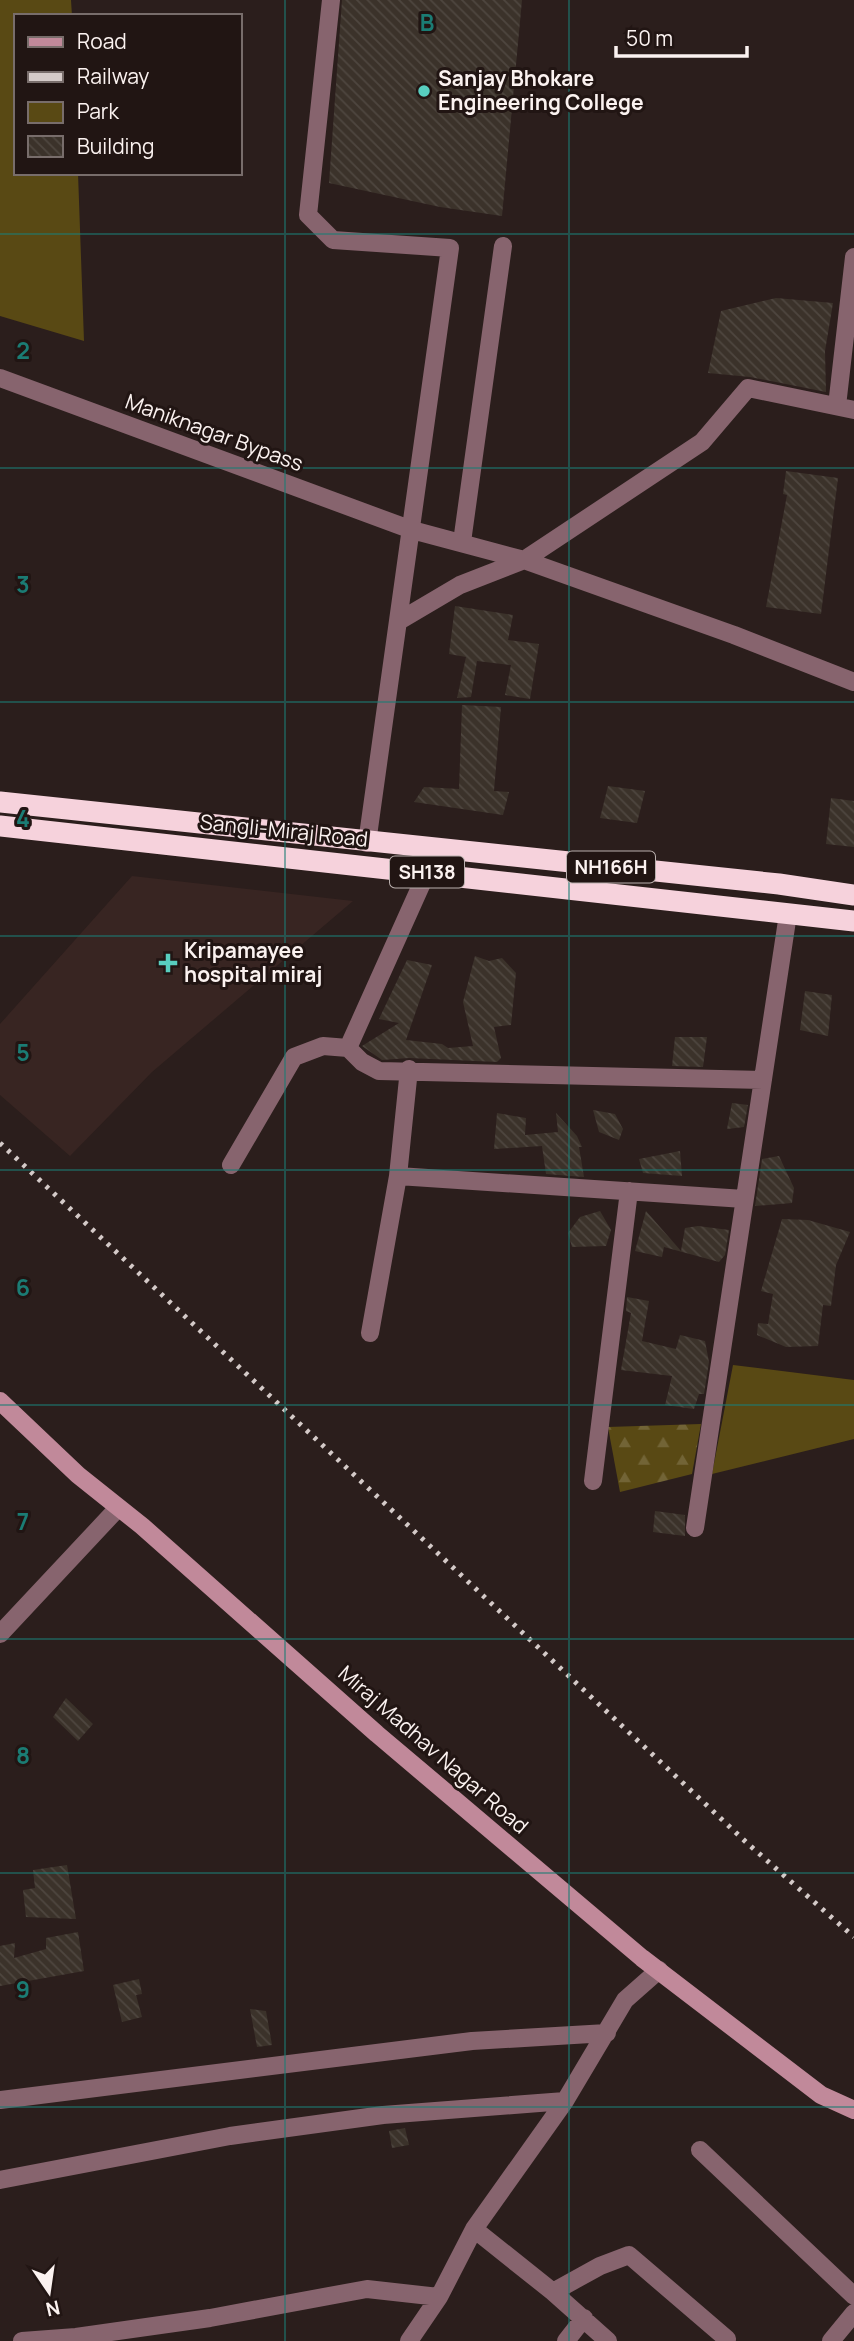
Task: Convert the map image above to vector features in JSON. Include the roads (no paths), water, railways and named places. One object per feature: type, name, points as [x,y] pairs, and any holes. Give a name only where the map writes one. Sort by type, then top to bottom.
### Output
[{"type":"highway","name":"Sangli-Miraj Road","points":[[0,802],[368,843],[779,884],[854,895]]},
{"type":"highway","name":"Sangli-Miraj Road","points":[[0,826],[854,921]]},
{"type":"street","points":[[331,0],[307,215],[333,240],[450,248],[368,843]]},
{"type":"street","points":[[503,246],[462,542],[524,560],[734,635],[854,682]]},
{"type":"street","points":[[399,621],[460,584],[524,560],[702,442],[748,388],[846,408],[854,257]]},
{"type":"street","name":"Maniknagar Bypass","points":[[0,379],[412,530],[462,542]]},
{"type":"street","points":[[348,1048],[427,872]]},
{"type":"street","points":[[695,1528],[788,914]]},
{"type":"street","points":[[231,1164],[294,1057],[323,1046],[348,1048],[362,1062],[379,1071],[409,1069],[763,1080]]},
{"type":"street","points":[[370,1333],[398,1176],[409,1069]]},
{"type":"street","points":[[398,1176],[744,1199]]},
{"type":"street","points":[[593,1481],[629,1191]]},
{"type":"street","name":"Miraj Madhav Nagar Road","points":[[0,1401],[377,1734],[659,1970],[821,2095],[854,2110]]},
{"type":"street","points":[[0,1634],[118,1508]]},
{"type":"street","points":[[410,2340],[439,2297],[474,2229],[565,2101],[625,2000],[659,1970]]},
{"type":"street","points":[[0,2100],[472,2040],[607,2033]]},
{"type":"street","points":[[0,2180],[230,2136],[383,2115],[565,2101]]},
{"type":"street","points":[[700,2150],[854,2297]]},
{"type":"street","points":[[474,2229],[553,2292],[608,2341]]},
{"type":"street","points":[[553,2292],[600,2266],[629,2255],[727,2339]]},
{"type":"street","points":[[22,2341],[76,2337],[210,2318],[367,2289],[439,2297]]},
{"type":"street","points":[[831,2341],[854,2313]]},
{"type":"street","points":[[566,2341],[584,2318]]},
{"type":"railway","points":[[0,1143],[747,1843],[854,1937]]},
{"type":"place","name":"Sanjay Bhokare Engineering College","points":[[424,91]]},
{"type":"place","name":"Kripamayee hospital miraj","points":[[168,963]]}]
